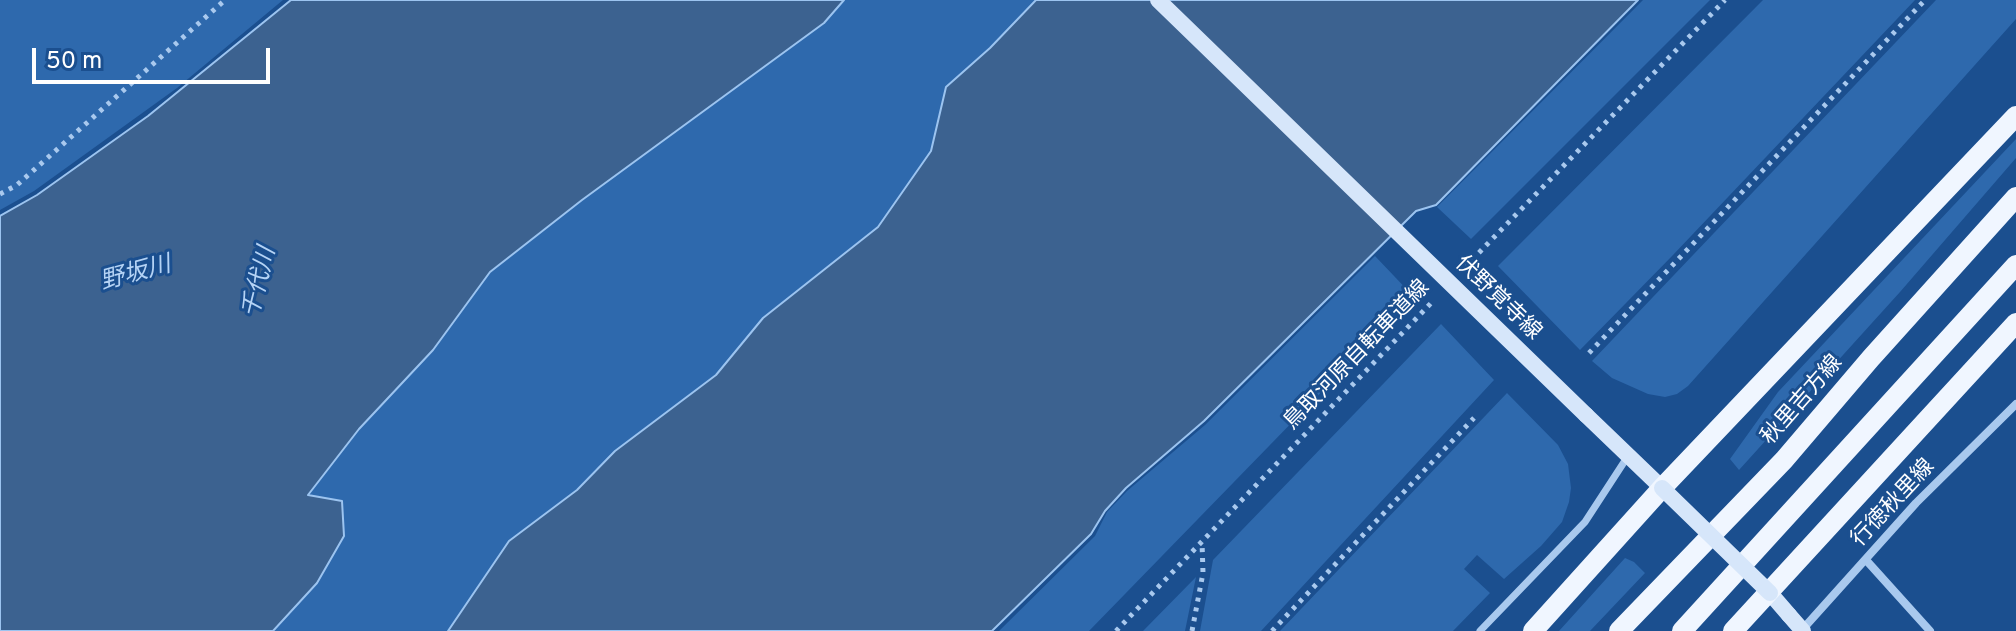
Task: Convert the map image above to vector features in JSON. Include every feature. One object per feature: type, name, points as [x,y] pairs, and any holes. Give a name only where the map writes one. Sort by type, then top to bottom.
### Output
[{"type":"main road","name":"伏野覚寺線","points":[[1158,0],[1770,593],[1802,631]]},
{"type":"main road","points":[[1533,631],[1662,488],[2016,116]]},
{"type":"main road","name":"秋里吉方線","points":[[1619,631],[1784,460],[2016,197]]},
{"type":"main road","points":[[1682,631],[2016,265]]},
{"type":"main road","points":[[1733,631],[2016,323]]},
{"type":"street","name":"行徳秋里線","points":[[1802,631],[1916,503],[2016,404]]},
{"type":"street","points":[[1480,631],[1585,522],[1628,456]]},
{"type":"street","points":[[1866,560],[1930,631]]},
{"type":"path","points":[[0,194],[17,185],[225,0]]},
{"type":"path","name":"鳥取河原自転車道線","points":[[1454,278],[1724,0]]},
{"type":"path","points":[[1589,353],[1925,0]]},
{"type":"path","name":"鳥取河原自転車道線","points":[[1116,631],[1444,289]]},
{"type":"path","points":[[1272,631],[1474,418]]},
{"type":"path","points":[[1192,631],[1203,573],[1202,541]]},
{"type":"shaded area","points":[[0,0],[283,0],[177,88],[34,191],[0,210]]},
{"type":"shaded area","points":[[844,0],[1036,0],[990,48],[946,87],[931,151],[878,227],[763,318],[716,375],[615,451],[578,490],[509,541],[448,631],[273,631],[317,583],[307,496],[359,429],[433,350],[490,272],[582,200],[824,23]]},
{"type":"shaded area","points":[[1643,0],[1710,0],[1471,239],[1437,207]]},
{"type":"shaded area","points":[[1763,0],[1915,0],[1580,350],[1498,266]]},
{"type":"shaded area","points":[[1936,0],[2016,0],[2016,19],[1688,386],[1677,394],[1665,397],[1648,394],[1612,378],[1592,361]]},
{"type":"shaded area","points":[[2016,139],[2016,158],[1739,470],[1730,459],[1778,392]]},
{"type":"shaded area","points":[[1375,256],[1414,297],[1089,631],[999,631],[1095,536],[1107,512],[1127,491],[1205,425]]},
{"type":"shaded area","points":[[1441,324],[1494,380],[1261,631],[1200,631],[1213,560]]},
{"type":"shaded area","points":[[1507,393],[1558,445],[1568,464],[1569,502],[1562,522],[1541,546],[1504,579],[1477,555],[1464,569],[1490,593],[1453,631],[1280,631]]},
{"type":"shaded area","points":[[1625,558],[1645,573],[1590,631],[1559,631]]},
{"type":"shaded area","points":[[1196,577],[1185,631],[1143,631]]},
{"type":"water","points":[[291,0],[844,0],[824,23],[582,200],[490,272],[433,350],[359,429],[308,495],[342,501],[344,536],[317,583],[273,631],[0,631],[0,216],[37,195],[148,116]]},
{"type":"water","points":[[1036,0],[1638,0],[1436,205],[1416,211],[1204,421],[1126,488],[1105,511],[1091,534],[992,631],[448,631],[509,541],[577,490],[615,451],[716,375],[763,318],[878,227],[931,151],[946,87],[990,48]]},
{"type":"water label","name":"野坂川","points":[[136,275]]},
{"type":"water label","name":"千代川","points":[[261,283]]}]
